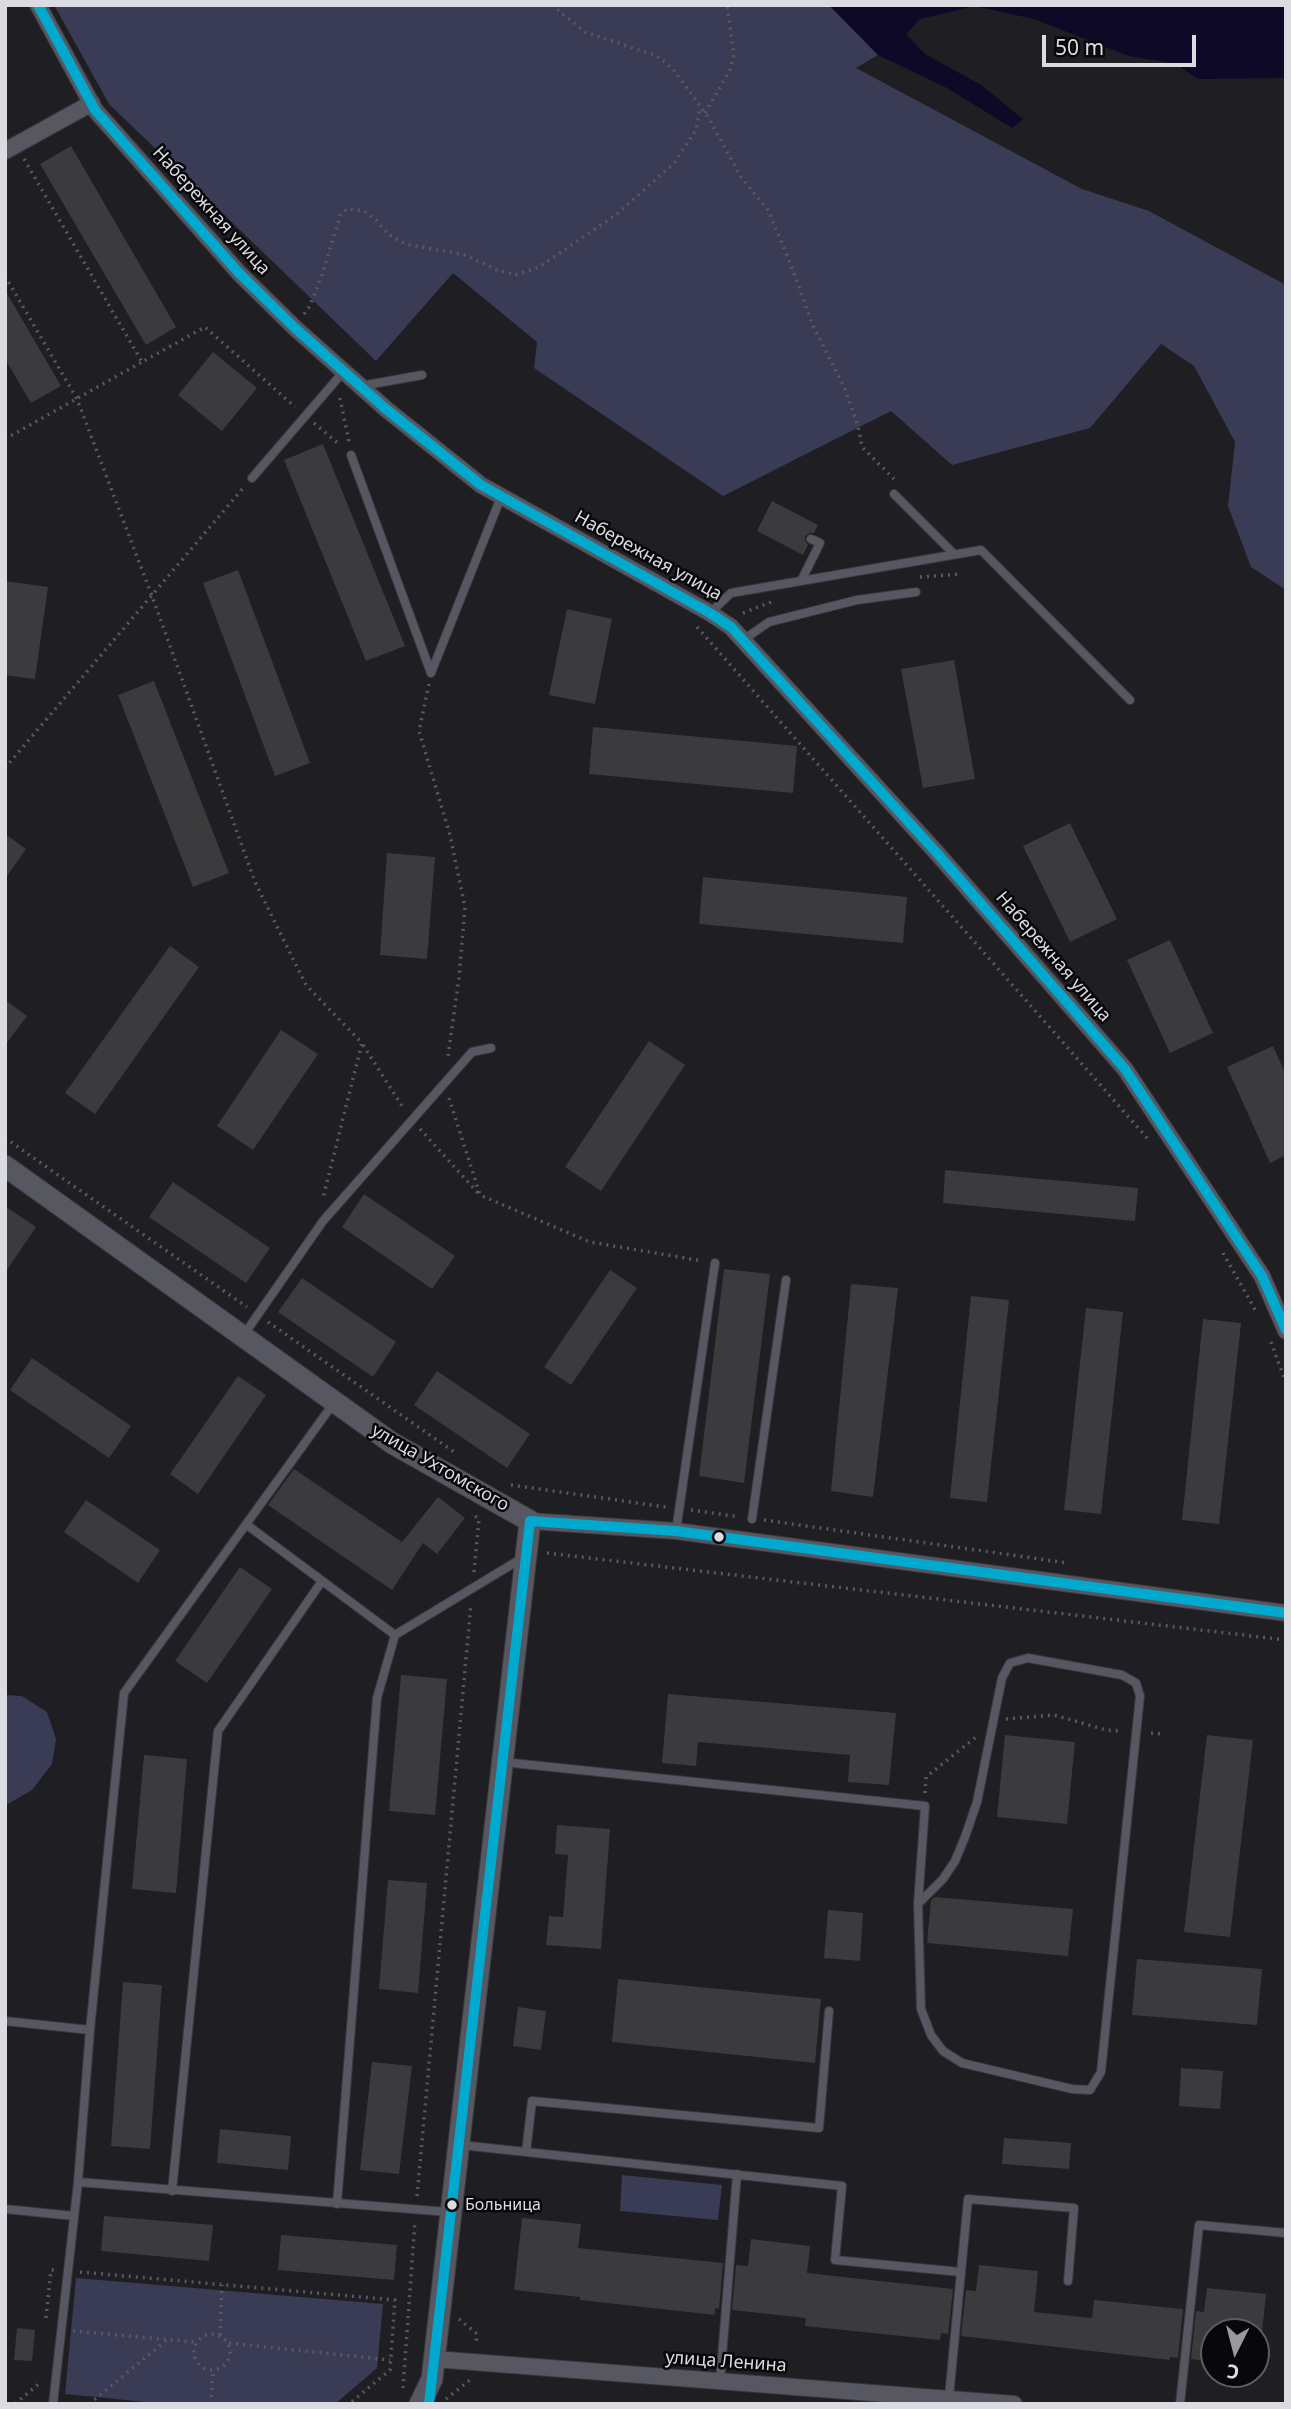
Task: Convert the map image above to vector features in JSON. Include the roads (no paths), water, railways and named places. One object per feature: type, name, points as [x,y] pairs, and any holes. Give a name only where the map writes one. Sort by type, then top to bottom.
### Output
[{"type":"street","name":"Набережная улица","points":[[38,5],[92,103],[140,162],[239,273],[340,375],[361,386],[481,485],[710,612],[731,627],[936,852],[1125,1069],[1262,1276],[1286,1331]]},
{"type":"street","points":[[11,148],[92,103]]},
{"type":"street","name":"улица Ухтомского","points":[[5,1166],[392,1443],[530,1521],[676,1531],[1286,1613]]},
{"type":"street","points":[[429,2404],[501,1762],[532,1554],[530,1521]]},
{"type":"street","points":[[412,2400],[433,2369]]},
{"type":"street","name":"улица Ленина","points":[[433,2369],[720,2381],[878,2398],[949,2397],[1014,2404]]},
{"type":"lane","points":[[252,478],[340,375]]},
{"type":"lane","points":[[361,386],[422,375]]},
{"type":"lane","points":[[351,454],[431,673],[501,496]]},
{"type":"lane","points":[[894,494],[954,554]]},
{"type":"lane","points":[[801,581],[820,543],[811,539]]},
{"type":"lane","points":[[710,612],[731,593],[981,550],[1130,700]]},
{"type":"lane","points":[[743,640],[769,622],[857,600],[916,592]]},
{"type":"lane","points":[[243,1336],[314,1234],[444,1082],[472,1052],[491,1048]]},
{"type":"lane","points":[[676,1531],[715,1263]]},
{"type":"lane","points":[[752,1519],[786,1280]]},
{"type":"lane","points":[[53,2404],[78,2182],[90,2030],[124,1693],[334,1402]]},
{"type":"lane","points":[[247,1525],[395,1635]]},
{"type":"lane","points":[[337,2204],[377,1698],[395,1635],[532,1554]]},
{"type":"lane","points":[[172,2191],[218,1731],[322,1581]]},
{"type":"lane","points":[[501,1762],[925,1806],[918,1904],[921,2009],[931,2035],[943,2051],[962,2063],[1072,2089],[1090,2090],[1101,2072],[1137,1732],[1140,1696],[1136,1683],[1122,1675],[1028,1658],[1010,1663],[1002,1678],[977,1802],[965,1837],[955,1861],[943,1879],[918,1904]]},
{"type":"lane","points":[[526,2152],[532,2101],[819,2128],[829,2011]]},
{"type":"lane","points":[[5,2021],[90,2030]]},
{"type":"lane","points":[[458,2145],[842,2186],[835,2260],[961,2273]]},
{"type":"lane","points":[[720,2381],[737,2174]]},
{"type":"lane","points":[[78,2182],[451,2213]]},
{"type":"lane","points":[[949,2397],[968,2199],[1074,2208],[1068,2281]]},
{"type":"lane","points":[[5,2209],[74,2216]]},
{"type":"lane","points":[[1181,2404],[1199,2225],[1286,2233]]},
{"type":"place","name":"Больница","points":[[452,2205]]}]
